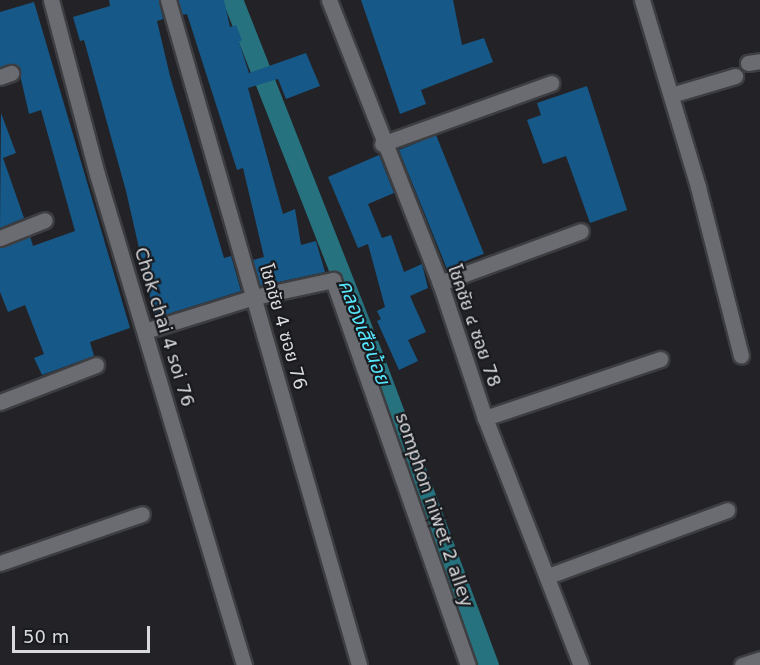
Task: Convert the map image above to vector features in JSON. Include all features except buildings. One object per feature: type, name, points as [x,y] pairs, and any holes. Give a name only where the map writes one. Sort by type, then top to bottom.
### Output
[{"type":"street","name":"Chok chai 4 soi 76","points":[[51,0],[97,174],[244,665]]},
{"type":"street","name":"โชคชัย 4 ซอย 76","points":[[168,0],[359,665]]},
{"type":"street","name":"โชคชัย ๔ ซอย 78","points":[[329,0],[382,144],[440,283],[485,418],[581,665]]},
{"type":"street","points":[[642,0],[671,95],[741,356]]},
{"type":"street","points":[[671,95],[735,76]]},
{"type":"street","points":[[382,144],[551,82]]},
{"type":"street","points":[[0,238],[45,220]]},
{"type":"street","points":[[440,283],[581,231]]},
{"type":"street","name":"somphon niwet 2 alley","points":[[145,331],[254,297],[333,280],[468,665]]},
{"type":"street","points":[[485,418],[660,359]]},
{"type":"street","points":[[0,402],[96,364]]},
{"type":"street","points":[[548,576],[727,510]]},
{"type":"street","points":[[0,563],[142,514]]},
{"type":"street","points":[[742,665],[760,659]]},
{"type":"waterway","name":"คลองเสือน้อย","points":[[233,0],[374,358],[489,665]]}]
